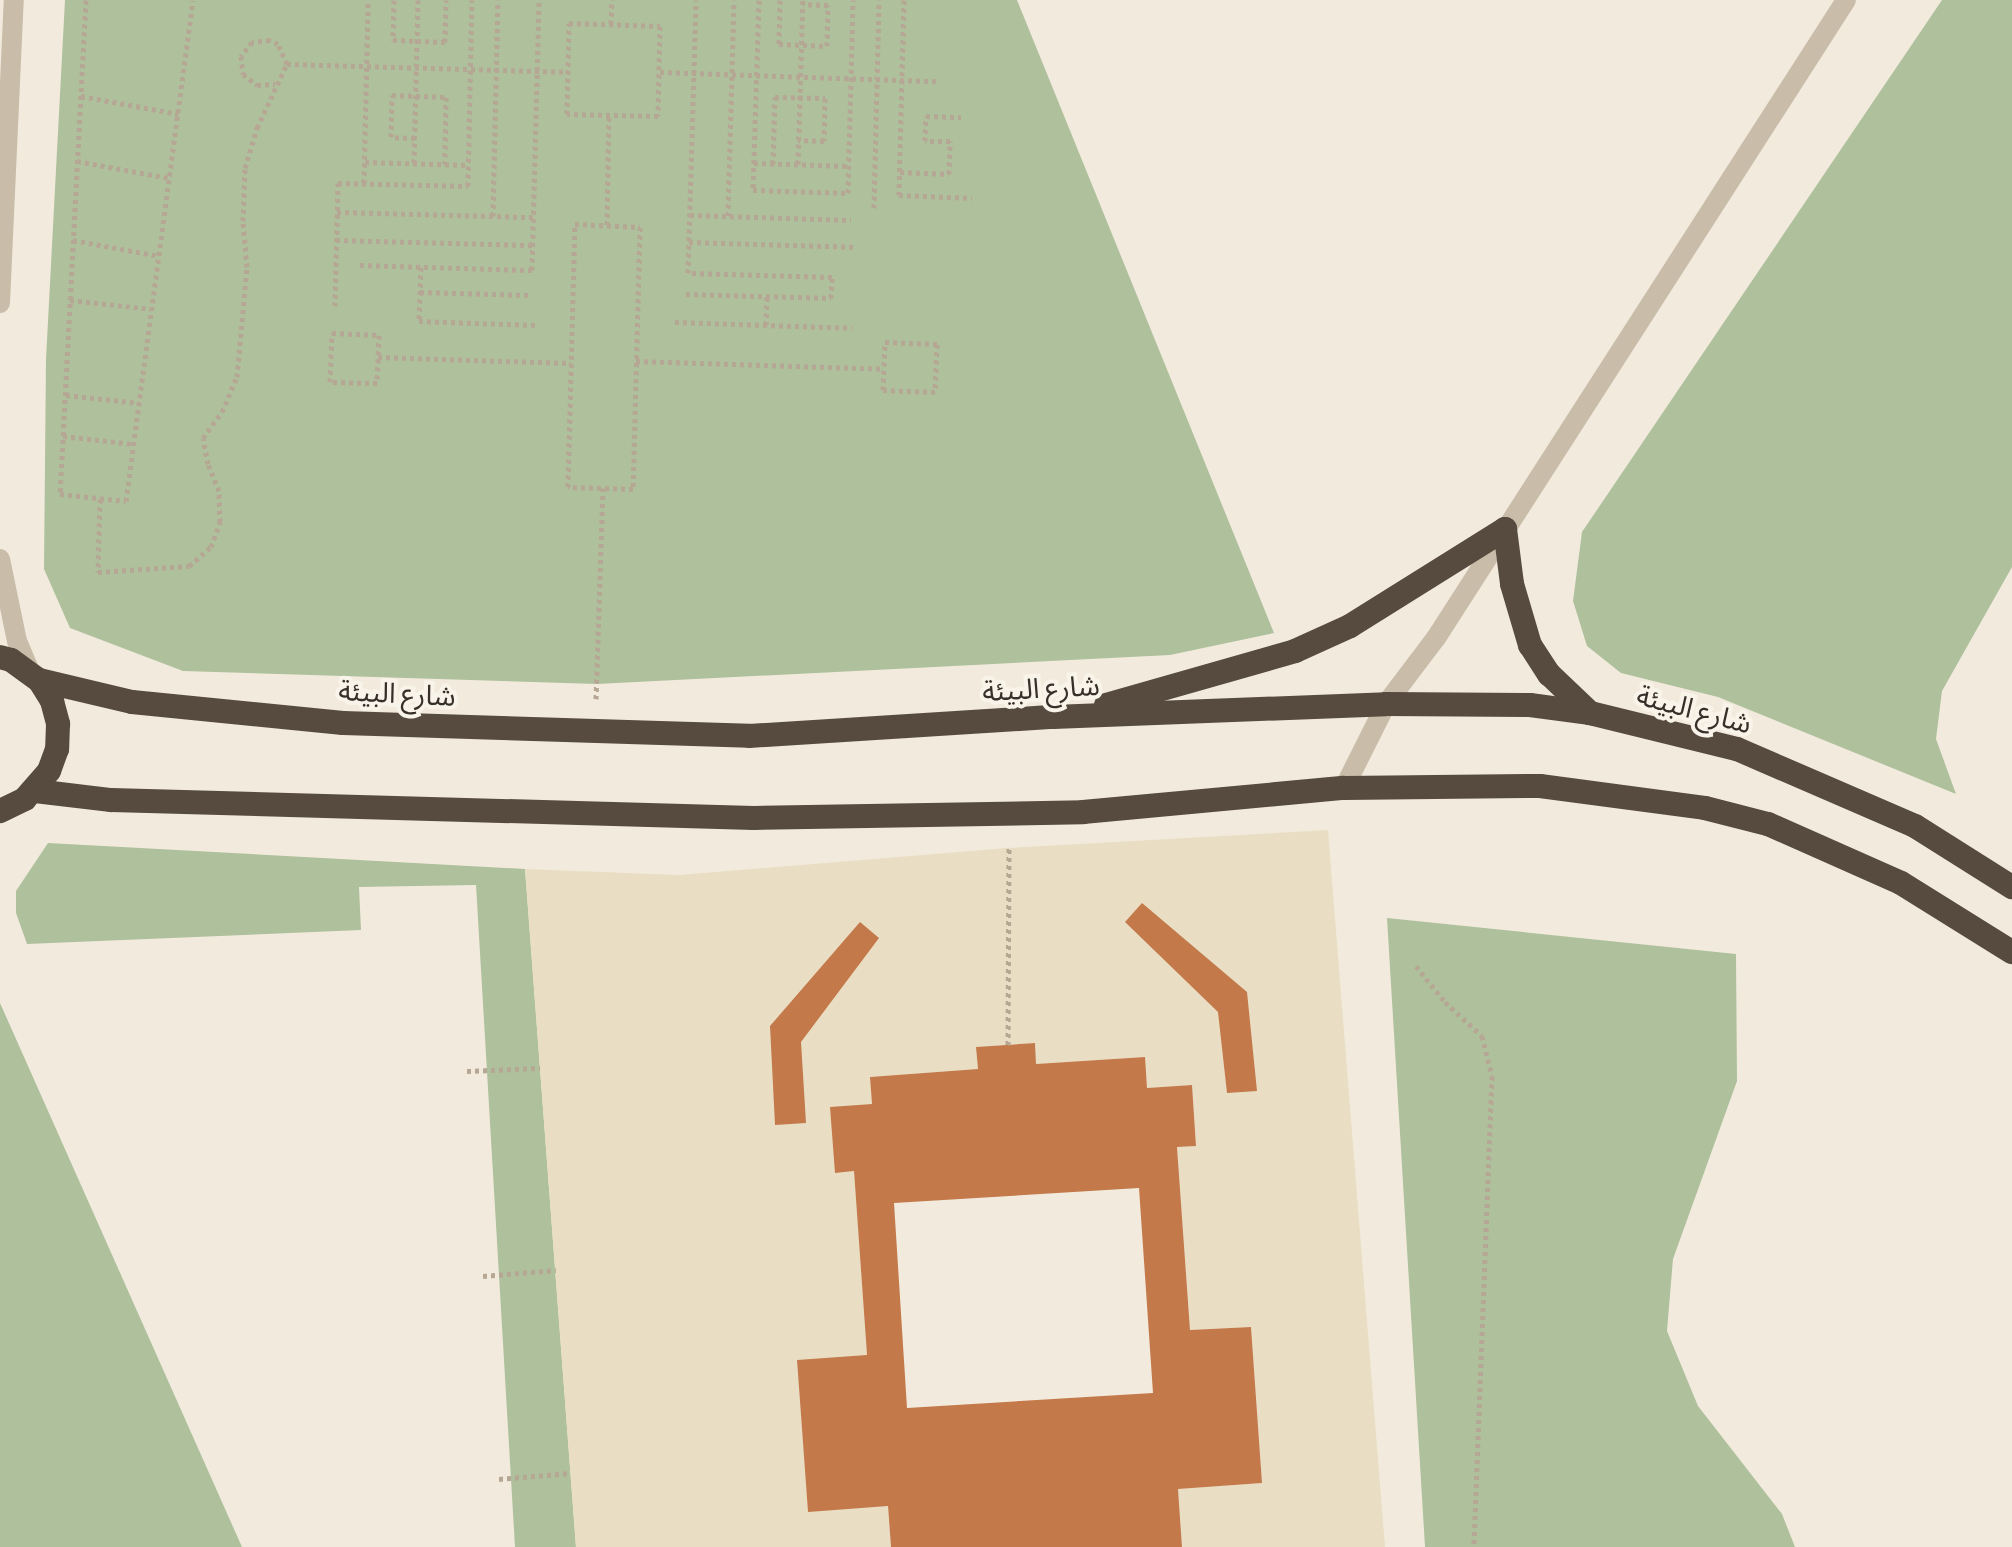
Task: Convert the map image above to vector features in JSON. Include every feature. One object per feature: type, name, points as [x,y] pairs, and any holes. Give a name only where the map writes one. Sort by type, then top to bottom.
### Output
[{"type":"highway","points":[[1053,717],[1221,675],[1295,651],[1350,626],[1505,529],[1512,584],[1530,645],[1549,674],[1590,713]]},
{"type":"highway","name":"شارع البيئة","points":[[0,657],[34,676],[132,702],[343,723],[593,733],[749,736],[1053,717],[1386,704],[1530,705],[1590,713],[1751,755],[1915,826],[2012,887]]},
{"type":"highway","points":[[0,811],[35,791],[49,771],[57,749],[58,724],[52,701],[34,676]]},
{"type":"highway","points":[[35,791],[111,800],[754,818],[1083,812],[1344,788],[1540,786],[1705,808],[1768,824],[1901,883],[2012,952]]},
{"type":"street","points":[[0,303],[14,0]]},
{"type":"street","points":[[1344,788],[1386,704],[1436,638],[1846,0]]},
{"type":"street","points":[[0,559],[17,641],[34,676]]},
{"type":"path","points":[[86,0],[60,494],[126,501],[193,0]]},
{"type":"path","points":[[364,183],[368,0]]},
{"type":"path","points":[[394,0],[393,40],[445,42],[446,0]]},
{"type":"path","points":[[414,163],[418,0]]},
{"type":"path","points":[[335,306],[338,183],[468,186],[472,0]]},
{"type":"path","points":[[493,216],[498,0]]},
{"type":"path","points":[[360,265],[532,270],[539,0]]},
{"type":"path","points":[[611,24],[612,0]]},
{"type":"path","points":[[686,294],[831,298],[832,277],[688,273],[696,0]]},
{"type":"path","points":[[728,216],[734,0]]},
{"type":"path","points":[[759,0],[753,190],[848,193],[853,0]]},
{"type":"path","points":[[780,0],[779,44],[801,45],[827,46],[828,5],[803,2],[801,45],[798,140],[798,164]]},
{"type":"path","points":[[874,208],[879,0]]},
{"type":"path","points":[[904,0],[899,195],[972,198]]},
{"type":"path","points":[[569,23],[660,26],[658,116],[567,114],[568,72],[569,23]]},
{"type":"path","points":[[100,498],[98,572],[189,566],[211,547],[220,522],[219,491],[208,464],[203,438],[222,412],[237,377],[247,267],[243,221],[245,168],[275,84],[287,64],[284,52],[270,40],[261,39],[245,48],[240,66],[249,81],[257,85],[275,84]]},
{"type":"path","points":[[287,64],[568,72]]},
{"type":"path","points":[[660,72],[936,81]]},
{"type":"path","points":[[415,138],[391,137],[392,95],[446,97],[445,164]]},
{"type":"path","points":[[81,96],[178,114]]},
{"type":"path","points":[[773,164],[775,97],[825,98],[824,141],[798,140]]},
{"type":"path","points":[[607,225],[609,115]]},
{"type":"path","points":[[900,172],[949,174],[950,141],[925,141],[926,116],[961,117]]},
{"type":"path","points":[[77,161],[169,178]]},
{"type":"path","points":[[365,162],[468,165]]},
{"type":"path","points":[[754,163],[848,166]]},
{"type":"path","points":[[337,212],[533,217]]},
{"type":"path","points":[[690,215],[851,220]]},
{"type":"path","points":[[575,224],[607,225],[640,227],[633,489],[568,487],[575,224]]},
{"type":"path","points":[[73,240],[159,256]]},
{"type":"path","points":[[336,240],[533,245]]},
{"type":"path","points":[[689,242],[853,247]]},
{"type":"path","points":[[421,267],[419,321],[535,325]]},
{"type":"path","points":[[420,292],[529,295]]},
{"type":"path","points":[[766,325],[767,296]]},
{"type":"path","points":[[70,300],[151,309]]},
{"type":"path","points":[[675,322],[852,328]]},
{"type":"path","points":[[332,333],[379,335],[378,357],[377,383],[330,382],[332,333]]},
{"type":"path","points":[[885,342],[937,344],[935,392],[883,390],[884,369],[885,342]]},
{"type":"path","points":[[378,357],[571,363]]},
{"type":"path","points":[[636,361],[884,369]]},
{"type":"path","points":[[66,395],[139,403]]},
{"type":"path","points":[[63,436],[134,444]]},
{"type":"path","points":[[593,733],[603,488]]},
{"type":"path","points":[[1008,1045],[1007,848],[1020,842]]},
{"type":"path","points":[[1416,966],[1445,1002],[1482,1036],[1492,1076],[1474,1547]]},
{"type":"path","points":[[467,1071],[540,1068]]},
{"type":"path","points":[[483,1276],[556,1270]]},
{"type":"path","points":[[499,1479],[571,1473]]},
{"type":"green space","points":[[65,0],[1017,0],[1274,633],[1170,655],[597,684],[183,671],[70,628],[44,569],[46,359]]},
{"type":"green space","points":[[1942,0],[2012,0],[2012,567],[1942,691],[1936,739],[1956,794],[1718,697],[1621,673],[1587,646],[1573,601],[1582,532]]},
{"type":"green space","points":[[48,843],[525,869],[576,1547],[515,1547],[476,885],[359,887],[361,930],[27,944],[16,913],[16,891]]},
{"type":"green space","points":[[1387,918],[1736,954],[1737,1081],[1673,1259],[1667,1331],[1698,1406],[1782,1514],[1795,1547],[1425,1547]]},
{"type":"green space","points":[[0,1003],[242,1547],[0,1547]]},
{"type":"shaded area","points":[[1328,830],[1385,1547],[1182,1547],[1178,1489],[1262,1483],[1251,1327],[1190,1330],[1177,1147],[1196,1146],[1192,1085],[1147,1088],[1144,1057],[1036,1064],[1035,1043],[977,1047],[978,1069],[871,1077],[872,1104],[836,1173],[854,1171],[867,1356],[797,1361],[808,1511],[888,1506],[891,1547],[576,1547],[525,869],[679,875],[1007,848]]},
{"type":"building","points":[[1142,903],[1247,992],[1257,1091],[1227,1093],[1218,1012],[1125,922]]},
{"type":"building","points":[[860,922],[879,938],[801,1042],[806,1123],[775,1125],[770,1026]]},
{"type":"building","points":[[1035,1043],[1036,1064],[1145,1057],[1147,1088],[1192,1085],[1196,1146],[1177,1147],[1190,1330],[1251,1327],[1262,1483],[1178,1489],[1182,1547],[891,1547],[888,1506],[808,1512],[797,1360],[867,1355],[854,1171],[835,1173],[830,1107],[872,1104],[870,1077],[978,1069],[976,1047]],"holes":[[[1139,1188],[1153,1393],[907,1408],[894,1203]]]}]
